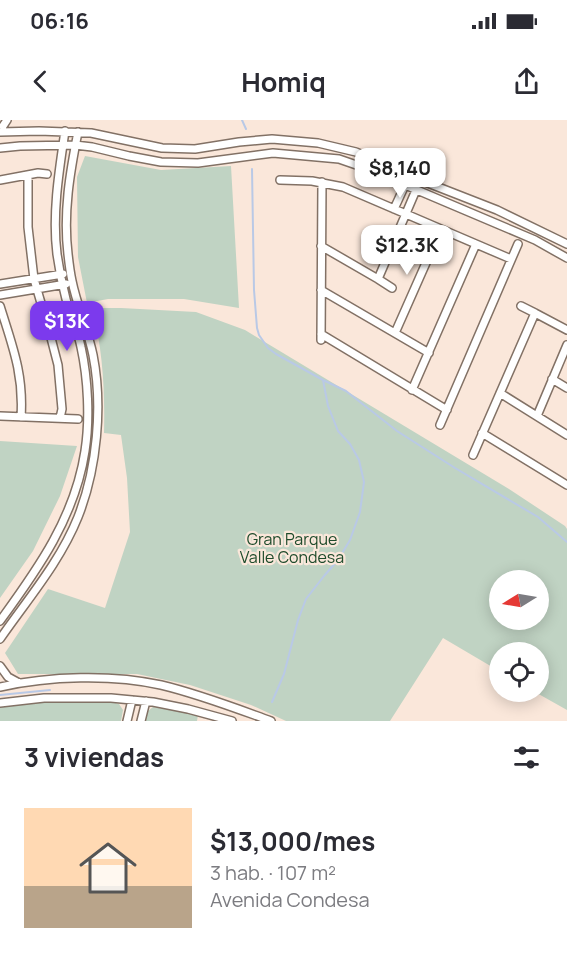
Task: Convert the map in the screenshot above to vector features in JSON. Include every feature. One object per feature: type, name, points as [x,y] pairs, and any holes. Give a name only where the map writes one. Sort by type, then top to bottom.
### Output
[{"type":"street","points":[[3,126],[12,131],[91,133],[162,148],[195,149],[272,139],[318,144],[356,152],[497,210],[567,244]]},
{"type":"street","points":[[0,621],[36,571],[57,536],[68,514],[85,453],[88,425],[81,347],[65,297],[56,238],[56,211],[65,131]]},
{"type":"street","points":[[0,639],[48,572],[78,517],[94,455],[98,423],[93,356],[72,282],[67,245],[69,181],[78,132]]},
{"type":"street","points":[[0,148],[75,145],[161,162],[198,163],[273,153],[339,159],[535,240],[567,258]]},
{"type":"street","points":[[0,180],[38,173],[47,174]]},
{"type":"street","points":[[28,176],[28,227],[34,279],[58,365],[62,409],[60,418]]},
{"type":"street","points":[[378,279],[405,214],[415,178]]},
{"type":"street","points":[[280,180],[322,182],[343,188],[511,259]]},
{"type":"street","points":[[322,182],[321,337],[447,410]]},
{"type":"street","points":[[394,209],[411,187]]},
{"type":"street","points":[[395,333],[441,229]]},
{"type":"street","points":[[412,390],[476,244]]},
{"type":"street","points":[[440,425],[518,244]]},
{"type":"street","points":[[321,246],[393,288]]},
{"type":"street","points":[[0,284],[71,273]]},
{"type":"street","points":[[0,295],[72,282]]},
{"type":"street","points":[[321,291],[429,353]]},
{"type":"street","points":[[0,306],[18,365],[21,417]]},
{"type":"street","points":[[521,306],[567,330]]},
{"type":"street","points":[[473,455],[535,313]]},
{"type":"street","points":[[537,416],[567,345]]},
{"type":"street","points":[[552,379],[567,388]]},
{"type":"street","points":[[500,393],[567,435]]},
{"type":"street","points":[[0,416],[78,419]]},
{"type":"street","points":[[482,433],[567,484]]},
{"type":"street","points":[[0,666],[8,677],[19,683]]},
{"type":"street","points":[[0,687],[68,678],[137,682],[196,694],[258,719],[272,721]]},
{"type":"street","points":[[0,703],[44,698],[111,698],[146,701],[232,721]]},
{"type":"street","points":[[127,721],[132,700]]},
{"type":"street","points":[[141,721],[146,701]]},
{"type":"green space","points":[[85,156],[161,170],[231,166],[239,308],[184,299],[108,299],[87,303],[78,257],[77,177]]},
{"type":"green space","name":"Gran Parque Valle Condesa","points":[[92,308],[196,312],[245,330],[509,489],[565,526],[567,529],[567,710],[549,700],[549,642],[489,642],[489,665],[443,638],[390,721],[286,721],[251,705],[190,685],[137,674],[18,674],[5,653],[48,589],[105,608],[130,532],[127,478],[121,435],[104,433],[99,340]]},
{"type":"green space","points":[[0,441],[77,446],[60,496],[33,551],[0,598]]},
{"type":"green space","points":[[109,701],[119,704],[123,710],[121,721],[0,721],[0,707],[4,706]]},
{"type":"green space","points":[[153,707],[198,715],[197,721],[145,721],[148,711]]},
{"type":"waterway","points":[[242,120],[246,129]]},
{"type":"waterway","points":[[252,169],[254,290],[259,335],[268,348],[276,354],[323,380],[328,406],[338,431],[350,444],[359,460],[364,482],[360,512],[350,540],[338,560],[306,599],[284,674],[272,702]]},
{"type":"waterway","points":[[323,380],[346,391],[397,431],[455,468],[538,517],[567,542]]},
{"type":"waterway","points":[[0,695],[50,690]]}]
